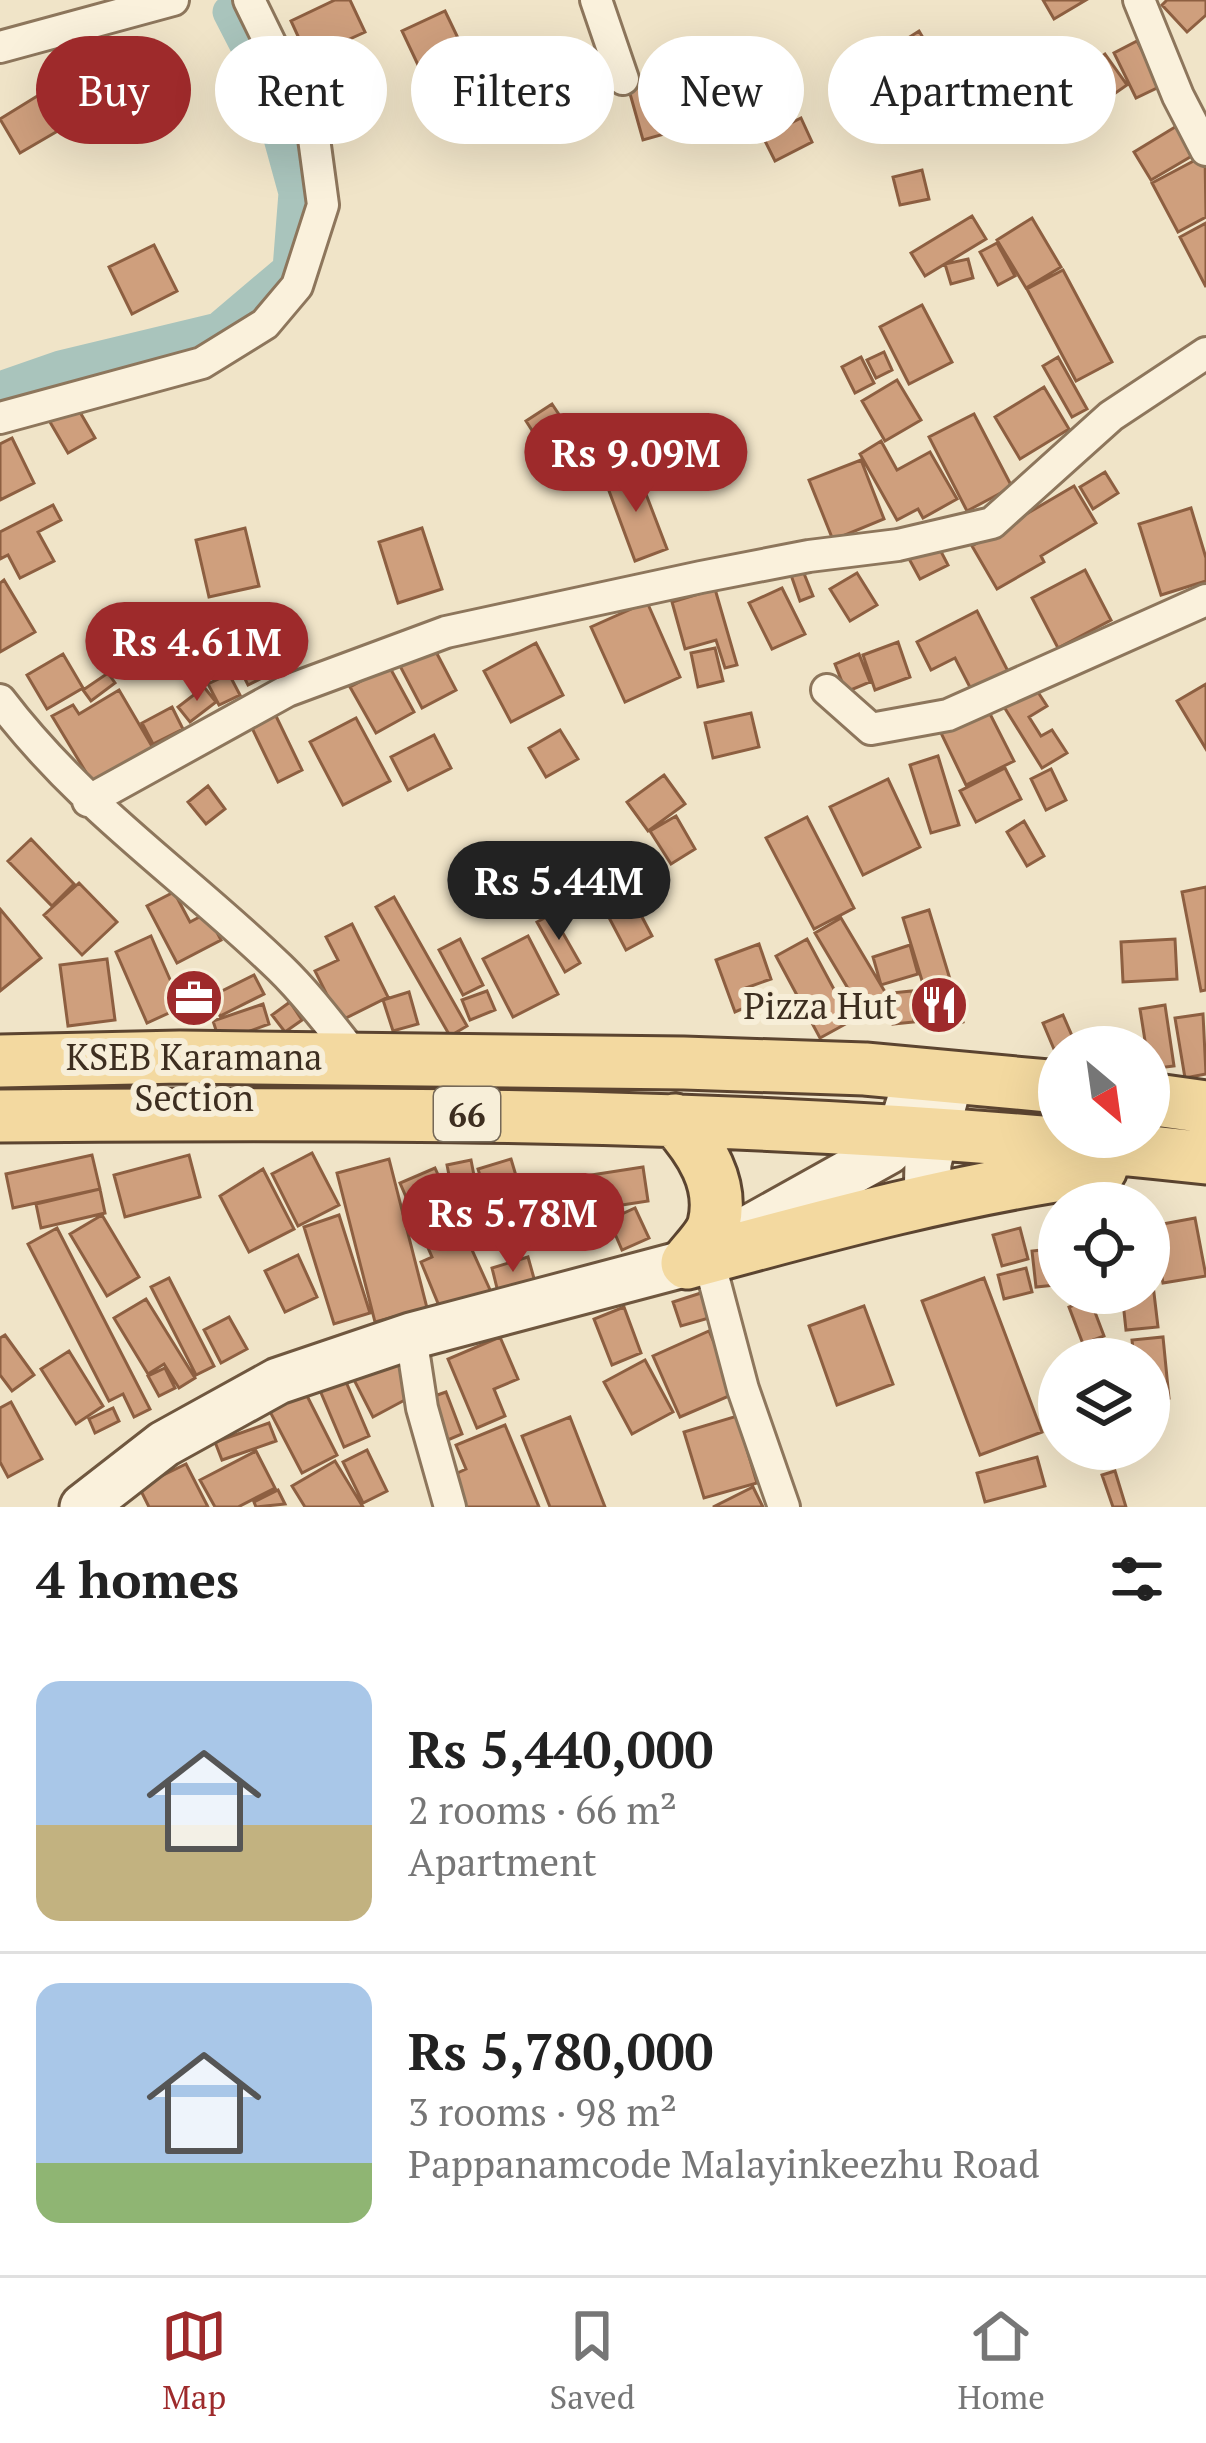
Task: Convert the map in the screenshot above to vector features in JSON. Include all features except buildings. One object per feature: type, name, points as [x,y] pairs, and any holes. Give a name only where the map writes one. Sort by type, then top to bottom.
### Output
[{"type":"main road","points":[[0,1061],[180,1057],[684,1064],[1038,1085]]},
{"type":"main road","points":[[927,1202],[917,1132],[934,1076]]},
{"type":"main road","points":[[1170,1102],[1206,1107]]},
{"type":"main road","name":"66","points":[[0,1116],[415,1112],[675,1120],[917,1132],[1199,1157]]},
{"type":"main road","points":[[675,1120],[703,1153],[714,1189],[714,1226],[698,1260]]},
{"type":"main road","points":[[698,1260],[917,1132]]},
{"type":"main road","points":[[83,1507],[164,1444],[278,1381],[411,1336],[927,1202],[1048,1176],[1199,1157]]},
{"type":"street","points":[[0,47],[173,0]]},
{"type":"street","points":[[0,418],[202,364],[266,324],[297,286],[323,205],[313,131],[249,0]]},
{"type":"street","points":[[596,0],[623,80]]},
{"type":"street","points":[[1139,0],[1206,150]]},
{"type":"street","points":[[1178,96],[1206,80]]},
{"type":"street","points":[[88,801],[287,691],[446,632],[701,577],[992,523],[1111,416],[1206,353]]},
{"type":"street","points":[[827,690],[871,729],[948,715],[1206,600]]},
{"type":"street","points":[[0,700],[40,753],[88,801],[280,968],[358,1060]]},
{"type":"street","points":[[698,1260],[784,1507]]},
{"type":"street","points":[[411,1336],[422,1408],[450,1507]]},
{"type":"waterway","points":[[0,388],[60,367],[218,329],[289,269],[295,193],[264,80],[229,12]]},
{"type":"place","name":"KSEB Karamana Section","points":[[194,998]]},
{"type":"place","name":"Pizza Hut","points":[[939,1005]]}]
